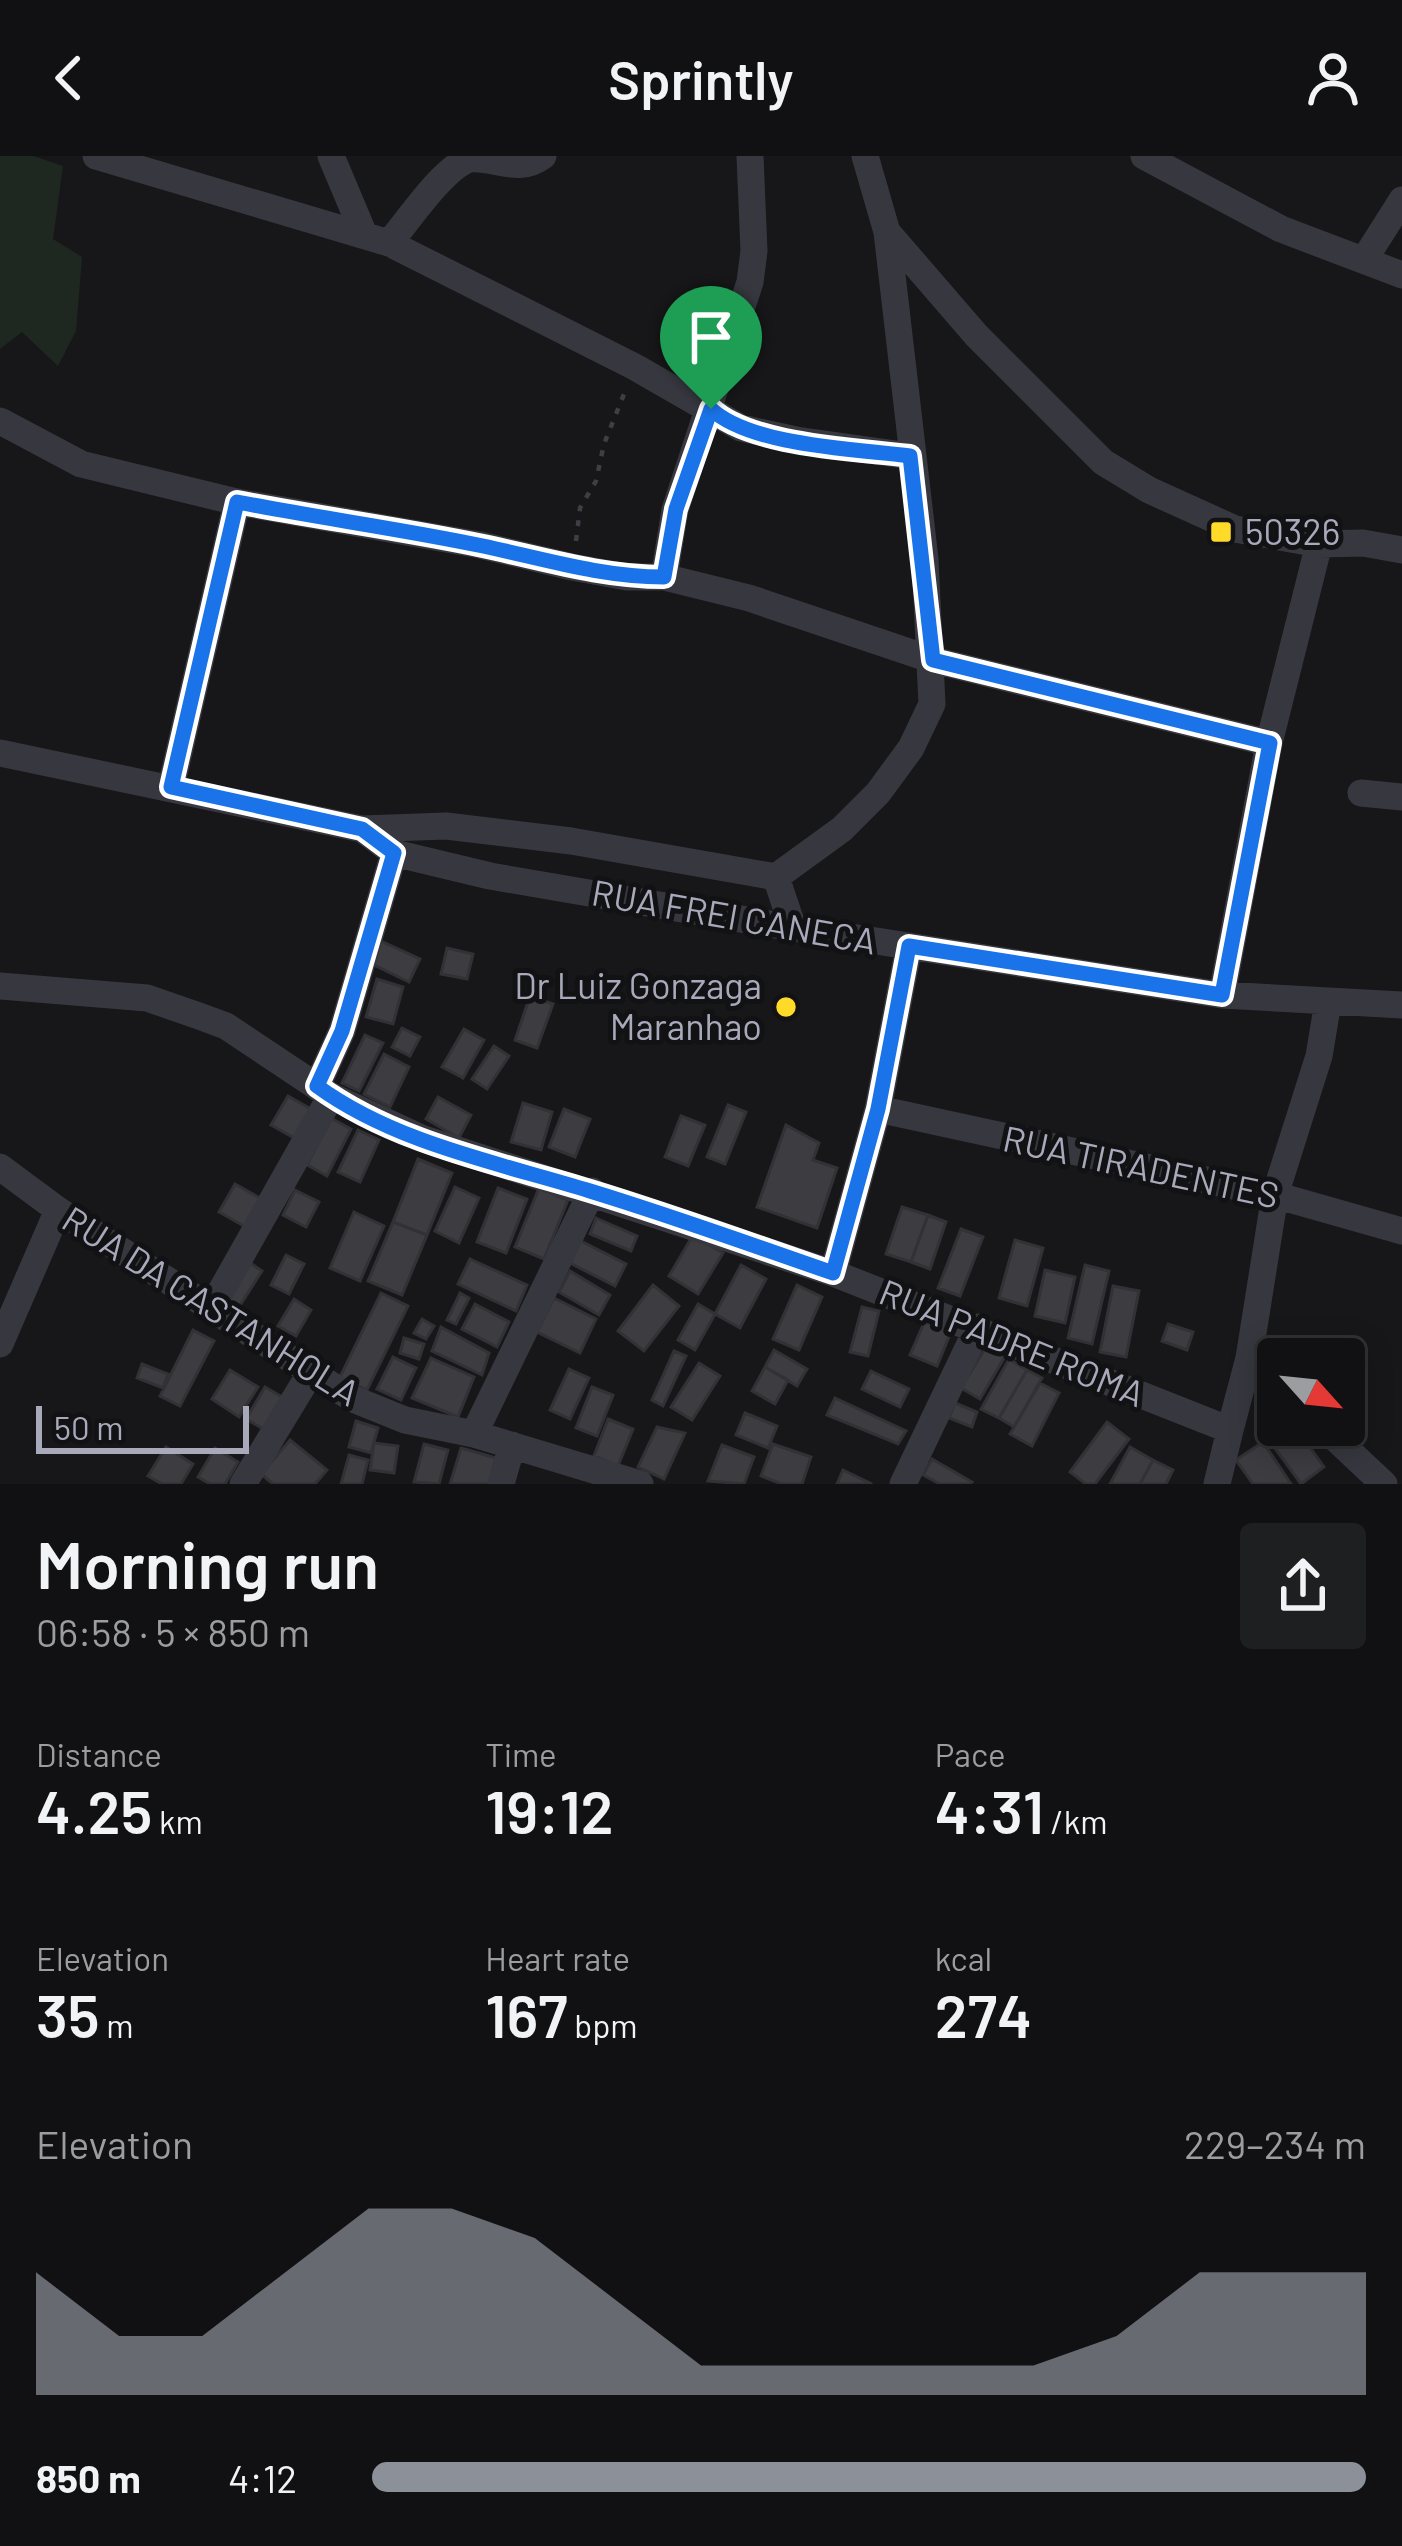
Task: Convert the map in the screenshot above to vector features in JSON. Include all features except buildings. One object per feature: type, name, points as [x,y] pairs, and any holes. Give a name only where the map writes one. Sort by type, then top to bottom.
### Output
[{"type":"street","points":[[96,156],[376,238],[635,367],[741,428],[910,456]]},
{"type":"street","points":[[331,156],[376,238]]},
{"type":"street","points":[[376,238],[464,160],[483,156],[524,164],[543,156]]},
{"type":"street","points":[[664,577],[676,509],[750,282],[754,251],[750,156]]},
{"type":"street","points":[[793,928],[776,877],[878,793],[911,748],[932,704],[933,660],[887,232],[865,156]]},
{"type":"street","points":[[1144,156],[1281,229],[1402,275]]},
{"type":"street","points":[[1364,260],[1402,200]]},
{"type":"street","points":[[887,232],[976,336],[1102,462],[1149,490],[1235,529],[1319,544],[1363,543],[1402,550]]},
{"type":"street","points":[[0,421],[81,464],[237,502],[480,545],[572,567],[628,577],[664,577],[749,598],[933,660],[1270,743]]},
{"type":"street","points":[[171,787],[237,502]]},
{"type":"street","points":[[1222,995],[1270,743],[1319,544]]},
{"type":"street","name":"RUA FREI CANECA","points":[[0,753],[362,829],[446,826],[571,841],[776,877]]},
{"type":"street","points":[[1361,794],[1402,797]]},
{"type":"street","name":"RUA FREI CANECA","points":[[362,829],[394,853],[490,876],[793,928],[1222,995],[1402,1005]]},
{"type":"street","points":[[212,1307],[324,1091],[394,853]]},
{"type":"street","points":[[833,1273],[878,1109],[909,946]]},
{"type":"street","name":"RUA PADRE ROMA","points":[[0,986],[147,998],[226,1026],[324,1091],[442,1145],[833,1273],[1230,1430]]},
{"type":"street","points":[[1216,1484],[1249,1358],[1275,1195],[1318,1056],[1328,1002]]},
{"type":"street","name":"RUA TIRADENTES","points":[[878,1109],[1275,1195],[1402,1231]]},
{"type":"street","name":"RUA DA CASTANHOLA","points":[[0,1167],[58,1210],[353,1399],[405,1420],[474,1433],[640,1484]]},
{"type":"street","points":[[474,1433],[592,1191]]},
{"type":"street","points":[[0,1344],[58,1210]]},
{"type":"street","points":[[903,1484],[978,1327]]},
{"type":"street","points":[[1249,1358],[1257,1365]]},
{"type":"street","points":[[243,1484],[311,1372]]},
{"type":"street","points":[[501,1484],[512,1445]]},
{"type":"street","points":[[1343,1446],[1384,1484]]},
{"type":"street","points":[[1396,1484],[1402,1462]]},
{"type":"path","points":[[572,567],[580,508],[596,481],[604,444],[635,367]]},
{"type":"shaded area","points":[[0,156],[33,156],[63,166],[53,239],[82,257],[76,331],[58,366],[22,332],[0,349]]},
{"type":"place","name":"50326","points":[[1221,532]]},
{"type":"place","name":"Dr Luiz Gonzaga Maranhao","points":[[786,1007]]},
{"type":"route","points":[[711,409],[741,428],[910,456],[933,660],[1270,743],[1222,995],[909,946],[878,1109],[833,1273],[421,1138],[317,1086],[342,1031],[394,853],[362,829],[171,787],[237,502],[628,577],[664,577],[676,509],[711,409]]}]
